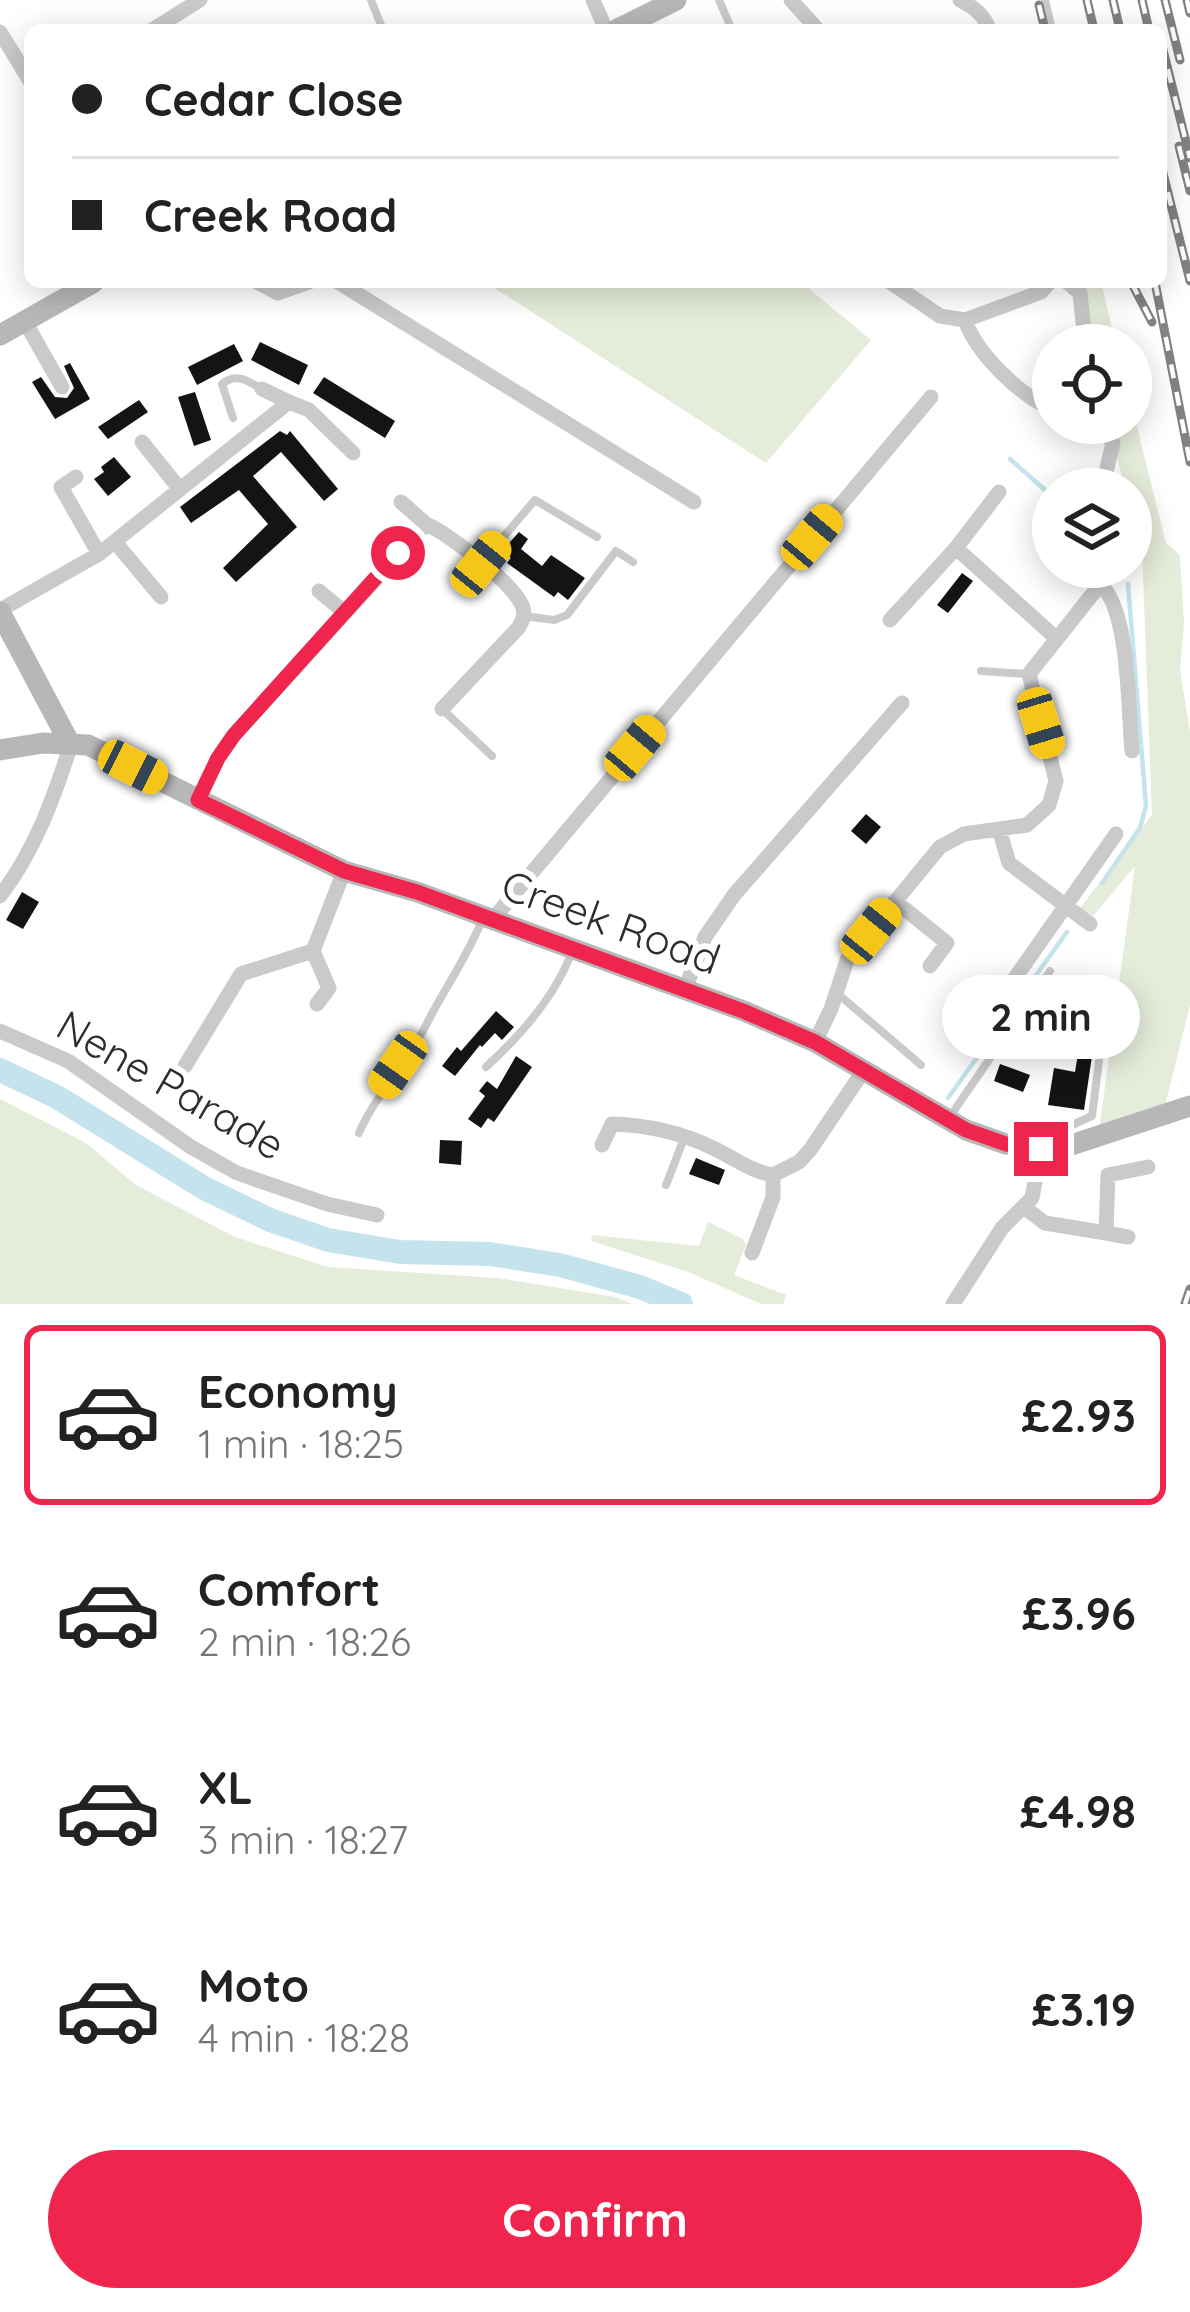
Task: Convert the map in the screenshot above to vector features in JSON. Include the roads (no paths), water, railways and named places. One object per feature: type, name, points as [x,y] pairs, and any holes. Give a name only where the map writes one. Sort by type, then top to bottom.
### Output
[{"type":"street","points":[[162,24],[200,0]]},
{"type":"street","points":[[628,24],[676,0]]},
{"type":"street","points":[[791,0],[813,24]]},
{"type":"street","points":[[960,0],[974,7],[987,24]]},
{"type":"street","points":[[0,32],[24,71]]},
{"type":"street","points":[[0,335],[83,288]]},
{"type":"street","points":[[348,288],[694,502]]},
{"type":"street","points":[[899,288],[940,316],[965,320],[1045,288]]},
{"type":"street","points":[[1074,288],[1080,293],[1083,324]]},
{"type":"street","points":[[24,320],[62,387]]},
{"type":"street","points":[[965,320],[979,350],[1032,398]]},
{"type":"street","points":[[262,388],[309,410],[353,453]]},
{"type":"street","points":[[488,918],[931,397]]},
{"type":"street","points":[[0,896],[23,864],[56,791],[71,742],[0,611],[99,554],[289,402]]},
{"type":"street","points":[[142,442],[179,488]]},
{"type":"street","points":[[76,477],[61,487],[99,554]]},
{"type":"street","points":[[890,620],[999,492]]},
{"type":"street","points":[[401,502],[426,524],[445,532],[522,603],[519,627],[442,709]]},
{"type":"street","points":[[198,800],[234,735],[426,524]]},
{"type":"street","points":[[115,542],[161,597]]},
{"type":"street","points":[[956,548],[1056,638]]},
{"type":"street","points":[[815,1042],[847,960],[951,838],[1027,825],[1049,806],[1055,781],[1029,674],[1097,588]]},
{"type":"street","points":[[1104,588],[1121,631],[1132,751]]},
{"type":"street","points":[[319,591],[343,611]]},
{"type":"street","points":[[684,992],[705,937],[734,895],[902,704]]},
{"type":"street","name":"Creek Road","points":[[0,750],[71,742],[88,745],[344,871],[488,918],[815,1042],[948,1120],[1015,1145],[1075,1146],[1190,1106]]},
{"type":"street","points":[[999,830],[1009,863],[1090,924]]},
{"type":"street","points":[[977,1032],[1116,834]]},
{"type":"street","points":[[317,1004],[329,988],[313,950],[344,871]]},
{"type":"street","points":[[895,902],[947,943],[930,966]]},
{"type":"street","points":[[185,1066],[242,974],[313,950]]},
{"type":"street","name":"Nene Parade","points":[[0,1031],[68,1060],[191,1147],[237,1173],[327,1204],[376,1215]]},
{"type":"street","points":[[602,1145],[612,1124],[646,1125],[686,1136],[741,1165],[773,1175],[799,1162],[864,1070]]},
{"type":"street","points":[[953,1304],[1002,1228],[1025,1208],[1036,1186],[1041,1149]]},
{"type":"street","points":[[1106,1233],[1108,1174],[1148,1167]]},
{"type":"street","points":[[752,1253],[751,1232],[772,1197],[773,1175]]},
{"type":"street","points":[[1025,1208],[1045,1223],[1128,1237]]},
{"type":"lane","points":[[233,418],[222,384],[242,378],[262,388]]},
{"type":"lane","points":[[481,564],[535,500],[597,537]]},
{"type":"lane","points":[[524,616],[554,620],[567,615],[616,550],[633,562]]},
{"type":"lane","points":[[981,671],[1029,674]]},
{"type":"lane","points":[[442,709],[492,756]]},
{"type":"lane","points":[[359,1133],[373,1102],[424,1028],[431,1007],[488,918]]},
{"type":"lane","points":[[486,1067],[536,1014],[562,976],[572,950]]},
{"type":"lane","points":[[948,1120],[1050,971]]},
{"type":"lane","points":[[837,993],[921,1065]]},
{"type":"lane","points":[[1015,1145],[1025,1127],[1070,1126],[1092,1116],[1100,1061]]},
{"type":"lane","points":[[666,1185],[686,1136]]},
{"type":"waterway","points":[[1010,459],[1032,478]]},
{"type":"waterway","points":[[1102,883],[1140,828],[1146,806],[1128,588]]},
{"type":"waterway","points":[[948,1098],[1067,932]]},
{"type":"waterway","points":[[0,1070],[57,1097],[204,1188],[270,1220],[328,1240],[400,1252],[490,1254],[560,1265],[640,1287],[681,1304]]},
{"type":"railway","points":[[1087,0],[1093,24]]},
{"type":"railway","points":[[1113,0],[1119,24]]},
{"type":"railway","points":[[1142,0],[1148,24]]},
{"type":"railway","points":[[1165,0],[1180,60]]},
{"type":"railway","points":[[1187,0],[1190,13]]},
{"type":"railway","points":[[1039,5],[1044,24]]},
{"type":"railway","points":[[1167,66],[1190,158]]},
{"type":"railway","points":[[1179,146],[1190,191]]},
{"type":"railway","points":[[1167,189],[1190,281]]},
{"type":"railway","points":[[1134,288],[1152,322]]},
{"type":"railway","points":[[1156,288],[1190,462]]},
{"type":"railway","points":[[1185,1304],[1190,1289]]}]
